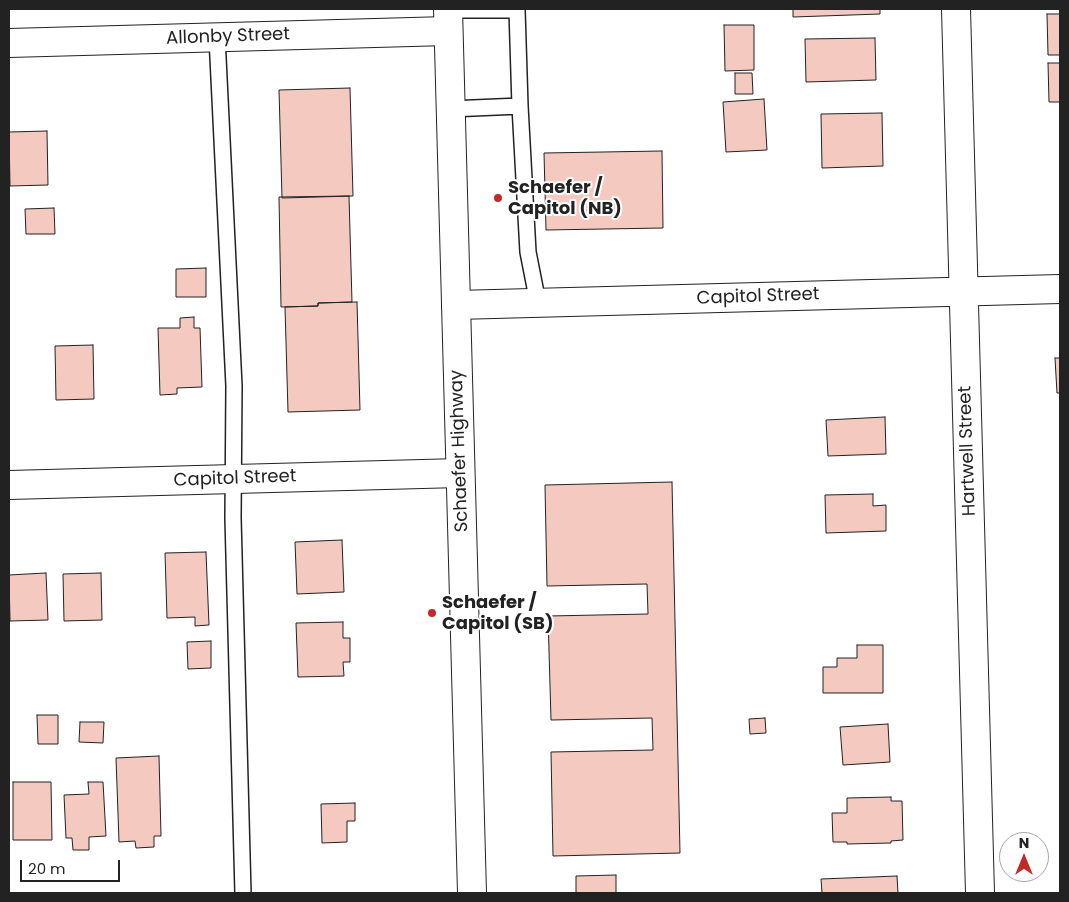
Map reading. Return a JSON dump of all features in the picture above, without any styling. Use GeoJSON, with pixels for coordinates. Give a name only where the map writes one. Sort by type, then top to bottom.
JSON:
{"type":"FeatureCollection","features":[{"type":"Feature","properties":{"kind":"street","name":"Hartwell Street"},"geometry":{"type":"LineString","coordinates":[[956,9],[980,893]]}},
{"type":"Feature","properties":{"kind":"street","name":"Allonby Street"},"geometry":{"type":"LineString","coordinates":[[9,43],[217,38],[448,17]]}},
{"type":"Feature","properties":{"kind":"street","name":"Schaefer Highway"},"geometry":{"type":"LineString","coordinates":[[448,17],[472,893]]}},
{"type":"Feature","properties":{"kind":"street","name":"Capitol Street"},"geometry":{"type":"LineString","coordinates":[[456,305],[1060,289]]}},
{"type":"Feature","properties":{"kind":"street","name":"Capitol Street"},"geometry":{"type":"LineString","coordinates":[[9,485],[460,473]]}},
{"type":"Feature","properties":{"kind":"lane"},"geometry":{"type":"LineString","coordinates":[[448,17],[518,10],[520,106],[528,252],[538,303]]}},
{"type":"Feature","properties":{"kind":"lane"},"geometry":{"type":"LineString","coordinates":[[217,38],[234,386],[234,538],[243,893]]}},
{"type":"Feature","properties":{"kind":"lane"},"geometry":{"type":"LineString","coordinates":[[450,109],[520,106]]}},
{"type":"Feature","properties":{"kind":"building"},"geometry":{"type":"Polygon","coordinates":[[[793,9],[880,9],[880,14],[793,17],[793,9]]]}},
{"type":"Feature","properties":{"kind":"building"},"geometry":{"type":"Polygon","coordinates":[[[1047,14],[1060,14],[1060,55],[1048,55],[1047,14]]]}},
{"type":"Feature","properties":{"kind":"building"},"geometry":{"type":"Polygon","coordinates":[[[724,25],[754,25],[754,70],[725,71],[724,25]]]}},
{"type":"Feature","properties":{"kind":"building"},"geometry":{"type":"Polygon","coordinates":[[[875,38],[876,80],[806,82],[805,39],[875,38]]]}},
{"type":"Feature","properties":{"kind":"building"},"geometry":{"type":"Polygon","coordinates":[[[1048,63],[1060,63],[1060,102],[1049,102],[1048,63]]]}},
{"type":"Feature","properties":{"kind":"building"},"geometry":{"type":"Polygon","coordinates":[[[735,73],[752,73],[753,94],[735,94],[735,73]]]}},
{"type":"Feature","properties":{"kind":"building"},"geometry":{"type":"Polygon","coordinates":[[[350,88],[353,196],[282,198],[279,90],[350,88]]]}},
{"type":"Feature","properties":{"kind":"building"},"geometry":{"type":"Polygon","coordinates":[[[764,99],[767,150],[726,152],[723,102],[764,99]]]}},
{"type":"Feature","properties":{"kind":"building"},"geometry":{"type":"Polygon","coordinates":[[[882,113],[883,166],[822,168],[821,114],[882,113]]]}},
{"type":"Feature","properties":{"kind":"building"},"geometry":{"type":"Polygon","coordinates":[[[47,131],[48,185],[10,186],[9,132],[47,131]]]}},
{"type":"Feature","properties":{"kind":"building"},"geometry":{"type":"Polygon","coordinates":[[[662,151],[663,228],[546,230],[544,153],[662,151]]]}},
{"type":"Feature","properties":{"kind":"building"},"geometry":{"type":"Polygon","coordinates":[[[349,196],[352,302],[318,303],[318,306],[281,307],[279,197],[349,196]]]}},
{"type":"Feature","properties":{"kind":"building"},"geometry":{"type":"Polygon","coordinates":[[[54,208],[55,234],[26,234],[25,209],[54,208]]]}},
{"type":"Feature","properties":{"kind":"building"},"geometry":{"type":"Polygon","coordinates":[[[206,268],[206,297],[176,297],[176,269],[206,268]]]}},
{"type":"Feature","properties":{"kind":"building"},"geometry":{"type":"Polygon","coordinates":[[[357,302],[360,410],[288,412],[285,307],[318,306],[318,303],[357,302]]]}},
{"type":"Feature","properties":{"kind":"building"},"geometry":{"type":"Polygon","coordinates":[[[194,317],[194,328],[200,328],[202,387],[177,388],[177,394],[160,395],[158,328],[180,328],[180,318],[194,317]]]}},
{"type":"Feature","properties":{"kind":"building"},"geometry":{"type":"Polygon","coordinates":[[[93,345],[94,399],[56,400],[55,346],[93,345]]]}},
{"type":"Feature","properties":{"kind":"building"},"geometry":{"type":"Polygon","coordinates":[[[1055,358],[1060,358],[1060,393],[1057,393],[1055,358]]]}},
{"type":"Feature","properties":{"kind":"building"},"geometry":{"type":"Polygon","coordinates":[[[885,417],[886,454],[828,456],[826,420],[885,417]]]}},
{"type":"Feature","properties":{"kind":"building"},"geometry":{"type":"Polygon","coordinates":[[[672,482],[680,853],[553,856],[551,752],[653,750],[652,718],[551,720],[548,616],[648,614],[647,584],[547,586],[545,485],[672,482]]]}},
{"type":"Feature","properties":{"kind":"building"},"geometry":{"type":"Polygon","coordinates":[[[873,494],[873,506],[886,505],[886,531],[826,533],[825,495],[873,494]]]}},
{"type":"Feature","properties":{"kind":"building"},"geometry":{"type":"Polygon","coordinates":[[[342,540],[344,592],[297,594],[295,542],[342,540]]]}},
{"type":"Feature","properties":{"kind":"building"},"geometry":{"type":"Polygon","coordinates":[[[206,552],[209,625],[195,626],[195,617],[167,618],[165,553],[206,552]]]}},
{"type":"Feature","properties":{"kind":"building"},"geometry":{"type":"Polygon","coordinates":[[[46,573],[48,620],[10,621],[9,575],[46,573]]]}},
{"type":"Feature","properties":{"kind":"building"},"geometry":{"type":"Polygon","coordinates":[[[101,573],[102,620],[64,621],[63,574],[101,573]]]}},
{"type":"Feature","properties":{"kind":"building"},"geometry":{"type":"Polygon","coordinates":[[[343,622],[343,638],[350,638],[350,662],[343,662],[344,676],[298,677],[296,623],[343,622]]]}},
{"type":"Feature","properties":{"kind":"building"},"geometry":{"type":"Polygon","coordinates":[[[211,641],[211,668],[188,669],[187,642],[211,641]]]}},
{"type":"Feature","properties":{"kind":"building"},"geometry":{"type":"Polygon","coordinates":[[[857,645],[883,645],[883,693],[823,693],[823,667],[837,667],[837,658],[857,658],[857,645]]]}},
{"type":"Feature","properties":{"kind":"building"},"geometry":{"type":"Polygon","coordinates":[[[37,715],[58,715],[58,744],[38,744],[37,715]]]}},
{"type":"Feature","properties":{"kind":"building"},"geometry":{"type":"Polygon","coordinates":[[[765,718],[766,733],[750,734],[749,719],[765,718]]]}},
{"type":"Feature","properties":{"kind":"building"},"geometry":{"type":"Polygon","coordinates":[[[80,722],[104,722],[103,743],[79,742],[80,722]]]}},
{"type":"Feature","properties":{"kind":"building"},"geometry":{"type":"Polygon","coordinates":[[[888,724],[890,762],[843,765],[840,727],[888,724]]]}},
{"type":"Feature","properties":{"kind":"building"},"geometry":{"type":"Polygon","coordinates":[[[159,756],[161,836],[154,836],[154,847],[136,848],[135,841],[119,842],[116,758],[159,756]]]}},
{"type":"Feature","properties":{"kind":"building"},"geometry":{"type":"Polygon","coordinates":[[[13,782],[51,782],[52,840],[13,840],[13,782]]]}},
{"type":"Feature","properties":{"kind":"building"},"geometry":{"type":"Polygon","coordinates":[[[88,782],[103,782],[106,836],[89,837],[89,850],[73,850],[72,838],[66,838],[64,795],[89,794],[88,782]]]}},
{"type":"Feature","properties":{"kind":"building"},"geometry":{"type":"Polygon","coordinates":[[[891,797],[891,801],[902,801],[903,840],[891,841],[891,843],[847,844],[847,842],[833,842],[832,813],[847,813],[847,798],[891,797]]]}},
{"type":"Feature","properties":{"kind":"building"},"geometry":{"type":"Polygon","coordinates":[[[355,803],[355,821],[347,821],[347,842],[322,843],[321,804],[355,803]]]}},
{"type":"Feature","properties":{"kind":"building"},"geometry":{"type":"Polygon","coordinates":[[[616,875],[616,893],[576,893],[576,876],[616,875]]]}},
{"type":"Feature","properties":{"kind":"building"},"geometry":{"type":"Polygon","coordinates":[[[897,876],[898,893],[822,893],[821,879],[897,876]]]}},
{"type":"Feature","properties":{"kind":"place","name":"Schaefer / Capitol (NB)"},"geometry":{"type":"Point","coordinates":[498,198]}},
{"type":"Feature","properties":{"kind":"place","name":"Schaefer / Capitol (SB)"},"geometry":{"type":"Point","coordinates":[432,613]}}]}
